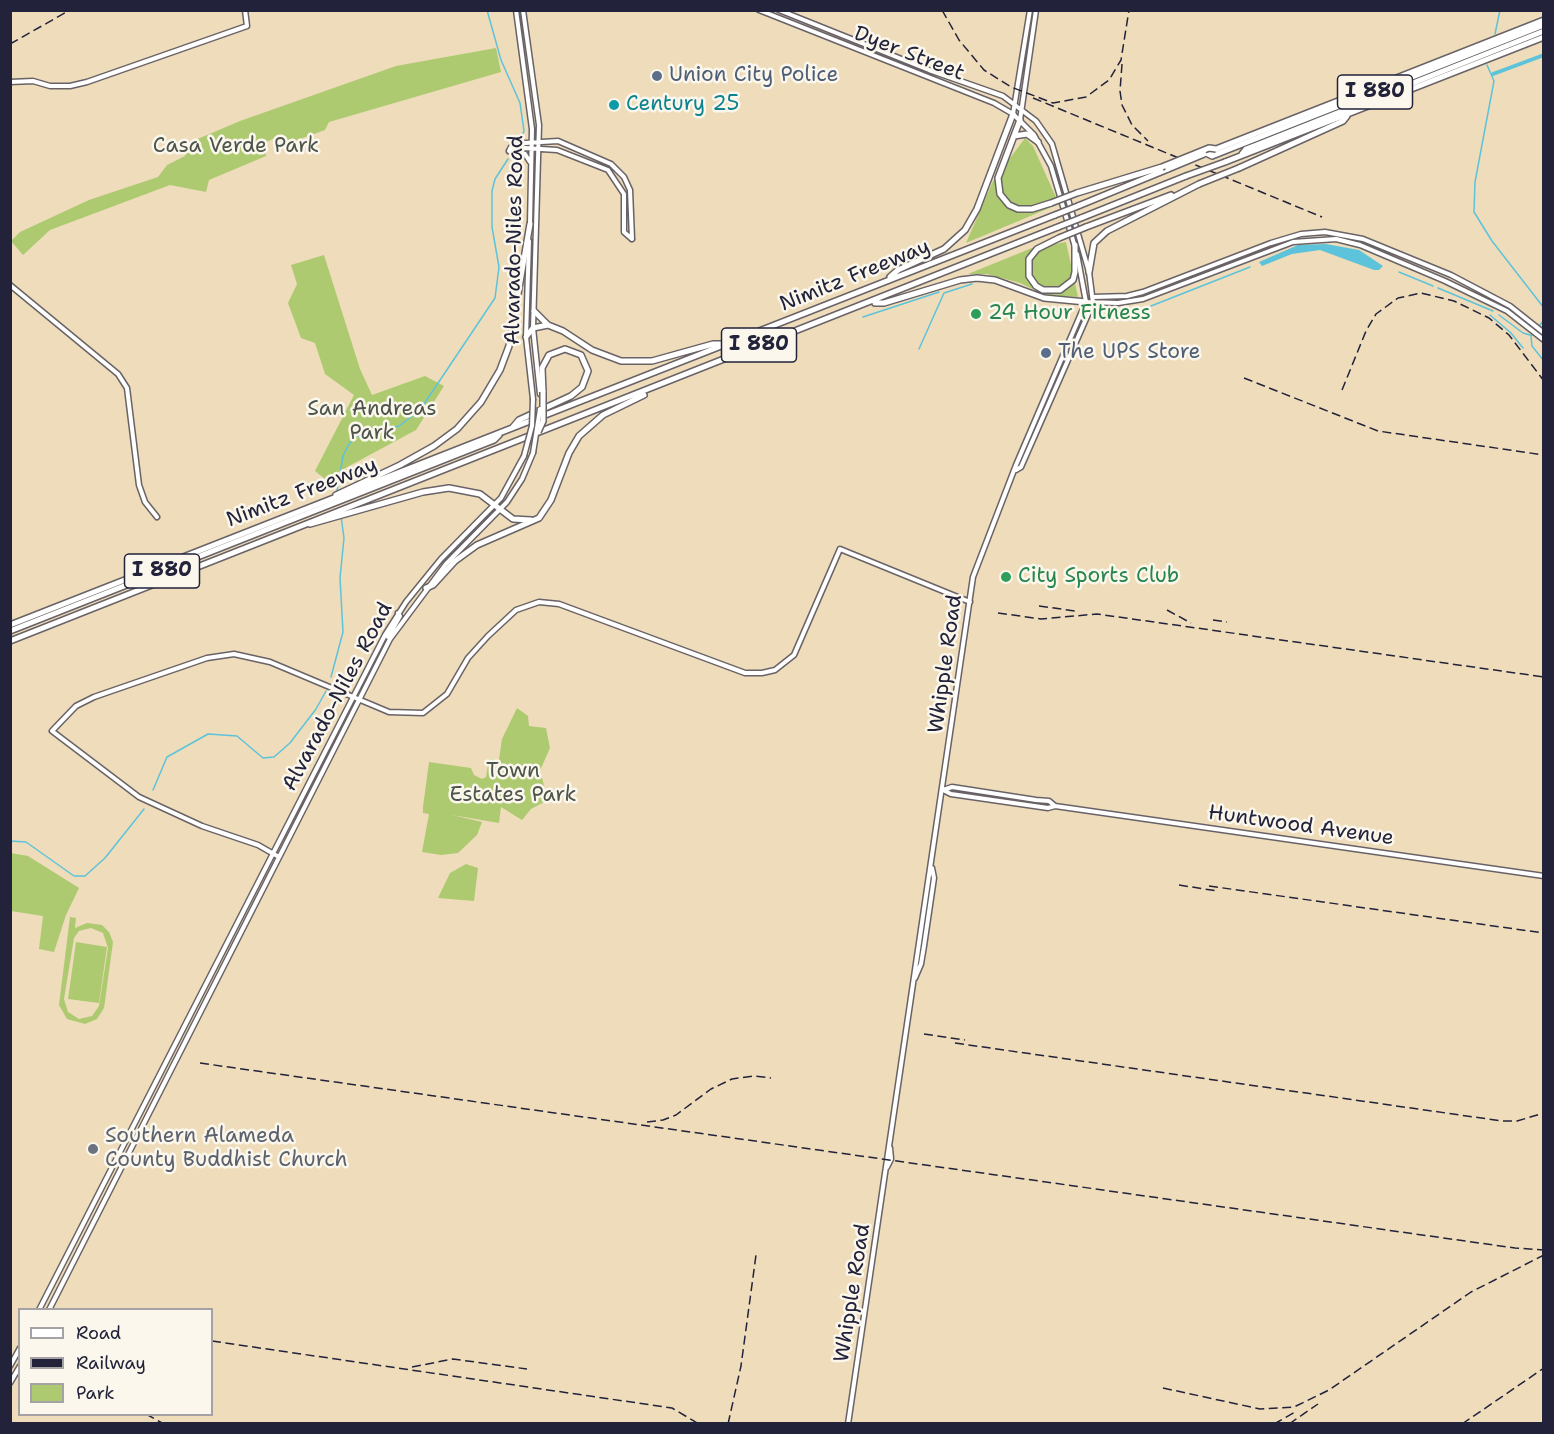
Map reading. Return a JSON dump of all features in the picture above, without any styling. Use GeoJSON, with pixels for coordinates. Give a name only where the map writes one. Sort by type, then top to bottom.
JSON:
{"type":"FeatureCollection","features":[{"type":"Feature","properties":{"kind":"highway","name":"Nimitz Freeway"},"geometry":{"type":"LineString","coordinates":[[10,625],[314,509],[348,493],[1544,20]]}},
{"type":"Feature","properties":{"kind":"highway","name":"I 880"},"geometry":{"type":"LineString","coordinates":[[1206,153],[1212,156],[1544,25]]}},
{"type":"Feature","properties":{"kind":"highway","name":"I 880"},"geometry":{"type":"LineString","coordinates":[[1242,156],[1246,149],[1544,31]]}},
{"type":"Feature","properties":{"kind":"highway","name":"Nimitz Freeway"},"geometry":{"type":"LineString","coordinates":[[10,641],[317,522],[351,506],[650,390],[1186,176],[1544,37]]}},
{"type":"Feature","properties":{"kind":"highway"},"geometry":{"type":"LineString","coordinates":[[1075,245],[1076,272],[1073,280],[1060,290],[1043,290],[1036,286],[1029,276],[1029,259],[1037,249],[1059,238],[1239,168],[1343,121],[1349,113]]}},
{"type":"Feature","properties":{"kind":"highway"},"geometry":{"type":"LineString","coordinates":[[884,282],[898,270],[944,249],[965,230],[977,209],[1013,114]]}},
{"type":"Feature","properties":{"kind":"highway"},"geometry":{"type":"LineString","coordinates":[[1020,120],[998,177],[1002,198],[1009,205],[1023,210],[1162,167],[1209,148],[1216,149]]}},
{"type":"Feature","properties":{"kind":"highway"},"geometry":{"type":"LineString","coordinates":[[1014,136],[1027,134],[1038,142]]}},
{"type":"Feature","properties":{"kind":"highway"},"geometry":{"type":"LineString","coordinates":[[1089,272],[1094,243],[1107,231],[1198,184]]}},
{"type":"Feature","properties":{"kind":"highway"},"geometry":{"type":"LineString","coordinates":[[348,493],[434,446],[463,423],[482,402],[500,370],[508,346],[530,224]]}},
{"type":"Feature","properties":{"kind":"highway"},"geometry":{"type":"LineString","coordinates":[[870,303],[884,303],[960,280],[977,278],[995,280],[1044,297],[1090,302]]}},
{"type":"Feature","properties":{"kind":"highway"},"geometry":{"type":"LineString","coordinates":[[534,311],[548,325],[563,331],[599,354],[627,362],[652,361],[713,344],[728,344]]}},
{"type":"Feature","properties":{"kind":"highway"},"geometry":{"type":"LineString","coordinates":[[526,337],[533,328],[548,325]]}},
{"type":"Feature","properties":{"kind":"highway"},"geometry":{"type":"LineString","coordinates":[[512,429],[519,420],[571,396],[582,387],[588,371],[581,355],[565,349],[549,355],[542,368],[542,393],[543,421],[538,432]]}},
{"type":"Feature","properties":{"kind":"highway"},"geometry":{"type":"LineString","coordinates":[[426,588],[433,585],[470,550],[539,518],[552,500],[569,453],[579,436],[603,416],[650,390]]}},
{"type":"Feature","properties":{"kind":"highway"},"geometry":{"type":"LineString","coordinates":[[317,522],[423,492],[449,488],[476,492],[517,520],[539,518]]}},
{"type":"Feature","properties":{"kind":"highway","name":"I 880"},"geometry":{"type":"LineString","coordinates":[[10,631],[314,509]]}},
{"type":"Feature","properties":{"kind":"main road"},"geometry":{"type":"LineString","coordinates":[[10,82],[33,81],[50,86],[70,86],[87,82],[247,26],[245,10]]}},
{"type":"Feature","properties":{"kind":"main road","name":"Alvarado-Niles Road"},"geometry":{"type":"LineString","coordinates":[[40,1308],[272,853],[398,613],[450,549],[495,505],[512,482],[524,456],[532,426],[533,396],[526,337],[532,142],[530,110],[516,10]]}},
{"type":"Feature","properties":{"kind":"main road","name":"Alvarado-Niles Road"},"geometry":{"type":"LineString","coordinates":[[523,10],[540,142],[533,328],[542,393]]}},
{"type":"Feature","properties":{"kind":"main road","name":"Dyer Street"},"geometry":{"type":"LineString","coordinates":[[759,10],[994,103],[1013,114]]}},
{"type":"Feature","properties":{"kind":"main road","name":"Dyer Street"},"geometry":{"type":"LineString","coordinates":[[779,10],[967,84],[988,89],[1023,110]]}},
{"type":"Feature","properties":{"kind":"main road"},"geometry":{"type":"LineString","coordinates":[[1030,10],[1013,114],[1038,142],[1058,185],[1090,302]]}},
{"type":"Feature","properties":{"kind":"main road"},"geometry":{"type":"LineString","coordinates":[[1020,120],[1036,10]]}},
{"type":"Feature","properties":{"kind":"main road"},"geometry":{"type":"LineString","coordinates":[[1023,110],[1036,121],[1052,144],[1089,272],[1093,297],[1090,302]]}},
{"type":"Feature","properties":{"kind":"main road"},"geometry":{"type":"LineString","coordinates":[[558,141],[604,159],[618,170],[627,183],[631,196],[632,239],[624,232],[624,194],[612,174],[594,162],[557,150],[532,148],[509,151],[511,147],[540,142],[558,141]]}},
{"type":"Feature","properties":{"kind":"main road"},"geometry":{"type":"LineString","coordinates":[[515,151],[524,153],[531,164]]}},
{"type":"Feature","properties":{"kind":"main road"},"geometry":{"type":"LineString","coordinates":[[1093,297],[1116,297],[1143,292],[1301,234],[1330,232],[1363,239],[1451,275],[1544,333]]}},
{"type":"Feature","properties":{"kind":"main road"},"geometry":{"type":"LineString","coordinates":[[1090,302],[1118,303],[1143,299],[1304,239],[1336,239],[1360,245],[1445,280],[1523,319],[1544,340]]}},
{"type":"Feature","properties":{"kind":"main road"},"geometry":{"type":"LineString","coordinates":[[1253,250],[1253,257]]}},
{"type":"Feature","properties":{"kind":"main road"},"geometry":{"type":"LineString","coordinates":[[1445,280],[1451,275]]}},
{"type":"Feature","properties":{"kind":"main road"},"geometry":{"type":"LineString","coordinates":[[10,285],[118,374],[127,388],[139,485],[145,502],[157,517]]}},
{"type":"Feature","properties":{"kind":"main road","name":"Whipple Road"},"geometry":{"type":"LineString","coordinates":[[848,1424],[887,1167],[885,1164],[890,1148],[915,979],[921,964],[934,878],[932,868],[976,565],[1090,302]]}},
{"type":"Feature","properties":{"kind":"main road","name":"Alvarado-Niles Road"},"geometry":{"type":"LineString","coordinates":[[50,1308],[385,649],[426,588],[455,554],[500,510],[522,479],[533,453],[538,432]]}},
{"type":"Feature","properties":{"kind":"main road"},"geometry":{"type":"LineString","coordinates":[[279,857],[245,839],[202,826],[139,797],[52,731],[69,713],[86,700],[219,655],[256,657],[354,695],[389,712],[423,713],[447,694],[468,658],[488,636],[516,610],[539,602],[559,604],[745,673],[768,672],[794,655],[840,549],[970,602]]}},
{"type":"Feature","properties":{"kind":"main road"},"geometry":{"type":"LineString","coordinates":[[385,649],[400,616],[398,613]]}},
{"type":"Feature","properties":{"kind":"main road","name":"Huntwood Avenue"},"geometry":{"type":"LineString","coordinates":[[943,790],[951,794],[1048,808],[1055,806],[1544,876]]}},
{"type":"Feature","properties":{"kind":"main road"},"geometry":{"type":"LineString","coordinates":[[10,1366],[18,1352]]}},
{"type":"Feature","properties":{"kind":"main road"},"geometry":{"type":"LineString","coordinates":[[10,1383],[18,1369]]}},
{"type":"Feature","properties":{"kind":"green space","name":"Casa Verde Park"},"geometry":{"type":"Polygon","coordinates":[[[496,48],[501,72],[329,122],[325,130],[289,143],[275,138],[264,143],[266,156],[209,180],[206,192],[170,185],[50,230],[23,255],[11,241],[20,232],[89,200],[158,177],[167,165],[185,156],[193,141],[240,121],[396,66],[496,48]]]}},
{"type":"Feature","properties":{"kind":"green space"},"geometry":{"type":"Polygon","coordinates":[[[1025,138],[1033,146],[1059,204],[966,243],[993,181],[1025,138]]]}},
{"type":"Feature","properties":{"kind":"green space"},"geometry":{"type":"Polygon","coordinates":[[[1066,242],[1078,297],[1045,295],[1020,283],[987,274],[968,274],[1032,248],[1066,242]]]}},
{"type":"Feature","properties":{"kind":"green space","name":"San Andreas Park"},"geometry":{"type":"Polygon","coordinates":[[[324,255],[360,369],[372,395],[425,376],[444,386],[416,430],[325,479],[315,471],[354,395],[325,374],[315,343],[301,338],[288,303],[297,284],[291,265],[324,255]]]}},
{"type":"Feature","properties":{"kind":"green space","name":"Town Estates Park"},"geometry":{"type":"Polygon","coordinates":[[[517,708],[528,716],[529,726],[546,728],[550,748],[538,775],[542,778],[548,800],[531,809],[522,820],[501,807],[499,823],[452,815],[482,822],[477,835],[458,853],[441,855],[422,852],[429,814],[423,813],[423,807],[429,762],[471,768],[474,775],[482,779],[486,777],[489,759],[499,760],[502,739],[517,708]]]}},
{"type":"Feature","properties":{"kind":"green space"},"geometry":{"type":"Polygon","coordinates":[[[11,853],[28,856],[79,888],[66,915],[54,952],[39,949],[43,916],[11,911],[11,853]]]}},
{"type":"Feature","properties":{"kind":"green space"},"geometry":{"type":"Polygon","coordinates":[[[466,864],[478,868],[474,901],[438,898],[450,873],[466,864]]]}},
{"type":"Feature","properties":{"kind":"green space"},"geometry":{"type":"Polygon","coordinates":[[[70,917],[76,918],[75,928],[87,923],[102,925],[109,932],[113,942],[104,1008],[97,1019],[85,1024],[67,1019],[59,1005],[70,917]],[[91,928],[79,931],[74,938],[64,999],[68,1012],[79,1019],[92,1016],[99,1006],[108,948],[103,933],[91,928]]]}},
{"type":"Feature","properties":{"kind":"green space"},"geometry":{"type":"Polygon","coordinates":[[[76,942],[107,947],[99,1003],[68,999],[76,942]]]}},
{"type":"Feature","properties":{"kind":"water"},"geometry":{"type":"Polygon","coordinates":[[[1326,244],[1359,250],[1383,266],[1379,270],[1374,270],[1320,250],[1292,254],[1262,266],[1259,262],[1298,245],[1326,244]]]}},
{"type":"Feature","properties":{"kind":"waterway"},"geometry":{"type":"LineString","coordinates":[[487,10],[501,60],[520,103],[524,131],[521,138]]}},
{"type":"Feature","properties":{"kind":"waterway"},"geometry":{"type":"LineString","coordinates":[[1495,34],[1500,10]]}},
{"type":"Feature","properties":{"kind":"waterway"},"geometry":{"type":"LineString","coordinates":[[1493,74],[1544,55]]}},
{"type":"Feature","properties":{"kind":"waterway"},"geometry":{"type":"LineString","coordinates":[[1487,65],[1494,81],[1475,182],[1474,212],[1492,241],[1544,308]]}},
{"type":"Feature","properties":{"kind":"waterway"},"geometry":{"type":"LineString","coordinates":[[337,491],[343,456],[349,444],[357,436],[399,426],[420,410],[495,298],[499,267],[492,227],[492,191],[495,179],[508,159]]}},
{"type":"Feature","properties":{"kind":"waterway"},"geometry":{"type":"LineString","coordinates":[[1151,306],[1250,267]]}},
{"type":"Feature","properties":{"kind":"waterway"},"geometry":{"type":"LineString","coordinates":[[1399,272],[1433,286]]}},
{"type":"Feature","properties":{"kind":"waterway"},"geometry":{"type":"LineString","coordinates":[[919,349],[944,293],[972,284]]}},
{"type":"Feature","properties":{"kind":"waterway"},"geometry":{"type":"LineString","coordinates":[[1438,288],[1493,311]]}},
{"type":"Feature","properties":{"kind":"waterway"},"geometry":{"type":"LineString","coordinates":[[863,317],[939,292]]}},
{"type":"Feature","properties":{"kind":"waterway"},"geometry":{"type":"LineString","coordinates":[[1127,309],[1141,309]]}},
{"type":"Feature","properties":{"kind":"waterway"},"geometry":{"type":"LineString","coordinates":[[1490,315],[1511,333],[1523,348]]}},
{"type":"Feature","properties":{"kind":"waterway"},"geometry":{"type":"LineString","coordinates":[[1499,315],[1523,333],[1530,335]]}},
{"type":"Feature","properties":{"kind":"waterway"},"geometry":{"type":"LineString","coordinates":[[1544,320],[1531,336],[1532,346],[1544,361]]}},
{"type":"Feature","properties":{"kind":"waterway"},"geometry":{"type":"LineString","coordinates":[[331,677],[343,632],[340,578],[344,538],[341,516]]}},
{"type":"Feature","properties":{"kind":"waterway"},"geometry":{"type":"LineString","coordinates":[[153,790],[167,757],[208,734],[237,736],[263,758],[274,757],[290,743],[316,709],[326,691]]}},
{"type":"Feature","properties":{"kind":"waterway"},"geometry":{"type":"LineString","coordinates":[[10,841],[26,842],[74,876],[85,876],[105,858],[144,809]]}},
{"type":"Feature","properties":{"kind":"railway"},"geometry":{"type":"LineString","coordinates":[[10,44],[70,10]]}},
{"type":"Feature","properties":{"kind":"railway"},"geometry":{"type":"LineString","coordinates":[[942,10],[959,40],[984,70],[1011,87],[1053,103],[1086,97],[1109,80],[1121,60],[1129,10]]}},
{"type":"Feature","properties":{"kind":"railway"},"geometry":{"type":"LineString","coordinates":[[1122,64],[1120,91],[1122,105],[1132,125],[1148,141]]}},
{"type":"Feature","properties":{"kind":"railway"},"geometry":{"type":"LineString","coordinates":[[1033,98],[1322,217]]}},
{"type":"Feature","properties":{"kind":"railway"},"geometry":{"type":"LineString","coordinates":[[1342,390],[1366,331],[1376,314],[1398,298],[1421,293],[1454,301],[1489,318],[1509,335],[1544,381]]}},
{"type":"Feature","properties":{"kind":"railway"},"geometry":{"type":"LineString","coordinates":[[1244,378],[1378,431],[1544,455]]}},
{"type":"Feature","properties":{"kind":"railway"},"geometry":{"type":"LineString","coordinates":[[1039,606],[1075,611]]}},
{"type":"Feature","properties":{"kind":"railway"},"geometry":{"type":"LineString","coordinates":[[1167,610],[1191,623]]}},
{"type":"Feature","properties":{"kind":"railway"},"geometry":{"type":"LineString","coordinates":[[998,613],[1041,619],[1097,614],[1544,677]]}},
{"type":"Feature","properties":{"kind":"railway"},"geometry":{"type":"LineString","coordinates":[[1213,620],[1227,622]]}},
{"type":"Feature","properties":{"kind":"railway"},"geometry":{"type":"LineString","coordinates":[[1179,885],[1217,891]]}},
{"type":"Feature","properties":{"kind":"railway"},"geometry":{"type":"LineString","coordinates":[[1209,886],[1544,933]]}},
{"type":"Feature","properties":{"kind":"railway"},"geometry":{"type":"LineString","coordinates":[[924,1034],[965,1040]]}},
{"type":"Feature","properties":{"kind":"railway"},"geometry":{"type":"LineString","coordinates":[[955,1043],[1502,1121],[1517,1121],[1544,1113]]}},
{"type":"Feature","properties":{"kind":"railway"},"geometry":{"type":"LineString","coordinates":[[200,1063],[1515,1248],[1544,1250]]}},
{"type":"Feature","properties":{"kind":"railway"},"geometry":{"type":"LineString","coordinates":[[647,1122],[663,1120],[676,1115],[711,1089],[732,1079],[754,1076],[771,1078]]}},
{"type":"Feature","properties":{"kind":"railway"},"geometry":{"type":"LineString","coordinates":[[728,1424],[741,1366],[756,1255]]}},
{"type":"Feature","properties":{"kind":"railway"},"geometry":{"type":"LineString","coordinates":[[1163,1388],[1260,1409],[1294,1407],[1329,1390],[1471,1292],[1544,1255]]}},
{"type":"Feature","properties":{"kind":"railway"},"geometry":{"type":"LineString","coordinates":[[213,1341],[672,1408],[699,1424]]}},
{"type":"Feature","properties":{"kind":"railway"},"geometry":{"type":"LineString","coordinates":[[412,1367],[453,1359],[527,1369]]}},
{"type":"Feature","properties":{"kind":"railway"},"geometry":{"type":"LineString","coordinates":[[1462,1424],[1544,1368]]}},
{"type":"Feature","properties":{"kind":"railway"},"geometry":{"type":"LineString","coordinates":[[1289,1424],[1318,1404]]}},
{"type":"Feature","properties":{"kind":"railway"},"geometry":{"type":"LineString","coordinates":[[1274,1424],[1295,1412]]}},
{"type":"Feature","properties":{"kind":"railway"},"geometry":{"type":"LineString","coordinates":[[150,1416],[164,1424]]}},
{"type":"Feature","properties":{"kind":"place","name":"Union City Police"},"geometry":{"type":"Point","coordinates":[657,76]}},
{"type":"Feature","properties":{"kind":"place","name":"Century 25"},"geometry":{"type":"Point","coordinates":[614,105]}},
{"type":"Feature","properties":{"kind":"place","name":"24 Hour Fitness"},"geometry":{"type":"Point","coordinates":[976,314]}},
{"type":"Feature","properties":{"kind":"place","name":"The UPS Store"},"geometry":{"type":"Point","coordinates":[1046,353]}},
{"type":"Feature","properties":{"kind":"place","name":"City Sports Club"},"geometry":{"type":"Point","coordinates":[1006,577]}},
{"type":"Feature","properties":{"kind":"place","name":"Southern Alameda County Buddhist Church"},"geometry":{"type":"Point","coordinates":[93,1149]}}]}
